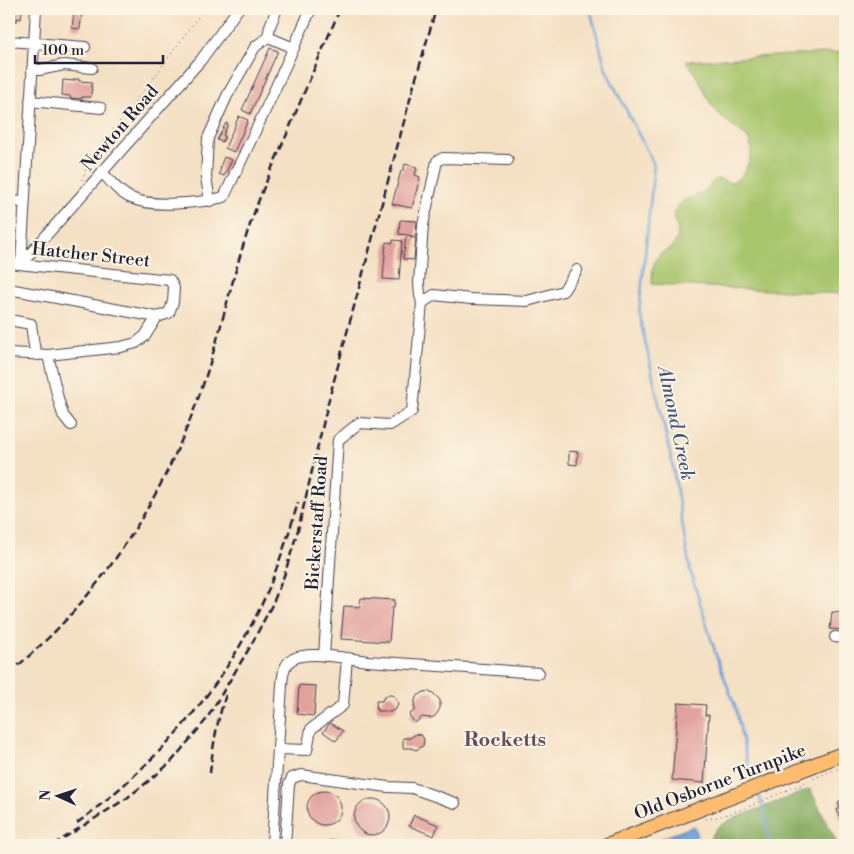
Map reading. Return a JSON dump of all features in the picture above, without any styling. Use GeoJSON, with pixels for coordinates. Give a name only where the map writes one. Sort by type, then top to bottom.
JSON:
{"type":"FeatureCollection","features":[{"type":"Feature","properties":{"kind":"main road","name":"Old Osborne Turnpike"},"geometry":{"type":"LineString","coordinates":[[607,845],[845,753]]}},
{"type":"Feature","properties":{"kind":"street"},"geometry":{"type":"LineString","coordinates":[[20,264],[36,9]]}},
{"type":"Feature","properties":{"kind":"street","name":"Newton Road"},"geometry":{"type":"LineString","coordinates":[[20,264],[201,60],[238,9]]}},
{"type":"Feature","properties":{"kind":"street"},"geometry":{"type":"LineString","coordinates":[[210,201],[206,177],[208,138],[227,96],[255,47],[268,37],[270,26],[278,9]]}},
{"type":"Feature","properties":{"kind":"street"},"geometry":{"type":"LineString","coordinates":[[102,172],[124,194],[131,199],[144,202],[178,204],[210,201],[224,197],[311,9]]}},
{"type":"Feature","properties":{"kind":"street"},"geometry":{"type":"LineString","coordinates":[[268,37],[294,48]]}},
{"type":"Feature","properties":{"kind":"street"},"geometry":{"type":"LineString","coordinates":[[9,41],[85,47]]}},
{"type":"Feature","properties":{"kind":"street"},"geometry":{"type":"LineString","coordinates":[[32,69],[40,70],[64,65],[92,68]]}},
{"type":"Feature","properties":{"kind":"street"},"geometry":{"type":"LineString","coordinates":[[30,101],[101,108]]}},
{"type":"Feature","properties":{"kind":"street"},"geometry":{"type":"LineString","coordinates":[[508,160],[443,158],[437,161],[423,226],[420,283],[422,303],[434,295],[471,299],[527,301],[563,292],[577,270]]}},
{"type":"Feature","properties":{"kind":"street"},"geometry":{"type":"LineString","coordinates":[[9,201],[24,202]]}},
{"type":"Feature","properties":{"kind":"street","name":"Hatcher Street"},"geometry":{"type":"LineString","coordinates":[[9,263],[170,280],[174,288],[172,302],[168,313],[157,317]]}},
{"type":"Feature","properties":{"kind":"street"},"geometry":{"type":"LineString","coordinates":[[9,289],[157,317],[145,336],[136,343],[121,347],[43,355],[9,353]]}},
{"type":"Feature","properties":{"kind":"street","name":"Bickerstaff Road"},"geometry":{"type":"LineString","coordinates":[[324,656],[338,440],[359,423],[390,425],[412,411],[422,303]]}},
{"type":"Feature","properties":{"kind":"street"},"geometry":{"type":"LineString","coordinates":[[9,320],[30,324],[34,346],[43,355],[63,415],[71,425]]}},
{"type":"Feature","properties":{"kind":"street"},"geometry":{"type":"LineString","coordinates":[[272,845],[282,685],[286,664],[291,659],[305,655],[324,656],[538,673]]}},
{"type":"Feature","properties":{"kind":"street"},"geometry":{"type":"LineString","coordinates":[[278,749],[307,750],[311,729],[343,706],[347,658]]}},
{"type":"Feature","properties":{"kind":"street"},"geometry":{"type":"LineString","coordinates":[[285,845],[289,784],[292,778],[301,775],[388,787],[412,788],[455,803]]}},
{"type":"Feature","properties":{"kind":"path"},"geometry":{"type":"LineString","coordinates":[[81,182],[90,159],[147,87],[204,9]]}},
{"type":"Feature","properties":{"kind":"path"},"geometry":{"type":"LineString","coordinates":[[747,807],[845,766]]}},
{"type":"Feature","properties":{"kind":"green space"},"geometry":{"type":"Polygon","coordinates":[[[845,52],[845,294],[652,284],[655,261],[660,254],[671,249],[678,237],[674,214],[678,206],[707,189],[717,179],[733,182],[738,179],[746,168],[751,154],[749,141],[716,111],[686,61],[845,52]]]}},
{"type":"Feature","properties":{"kind":"green space"},"geometry":{"type":"Polygon","coordinates":[[[810,789],[838,845],[705,845],[718,827],[730,820],[810,789]]]}},
{"type":"Feature","properties":{"kind":"water"},"geometry":{"type":"Polygon","coordinates":[[[694,826],[698,835],[690,845],[650,845],[651,842],[694,826]]]}},
{"type":"Feature","properties":{"kind":"building"},"geometry":{"type":"Polygon","coordinates":[[[9,9],[22,9],[21,19],[17,18],[17,21],[12,21],[12,18],[9,18],[9,9]]]}},
{"type":"Feature","properties":{"kind":"building"},"geometry":{"type":"Polygon","coordinates":[[[74,11],[82,12],[80,29],[72,28],[74,11]]]}},
{"type":"Feature","properties":{"kind":"building"},"geometry":{"type":"Polygon","coordinates":[[[270,48],[278,51],[250,114],[242,110],[270,48]]]}},
{"type":"Feature","properties":{"kind":"building"},"geometry":{"type":"Polygon","coordinates":[[[74,79],[92,82],[91,97],[82,97],[82,99],[62,95],[63,80],[74,81],[74,79]]]}},
{"type":"Feature","properties":{"kind":"building"},"geometry":{"type":"Polygon","coordinates":[[[239,116],[248,120],[234,152],[225,148],[239,116]]]}},
{"type":"Feature","properties":{"kind":"building"},"geometry":{"type":"Polygon","coordinates":[[[226,123],[228,124],[222,142],[217,140],[226,123]]]}},
{"type":"Feature","properties":{"kind":"building"},"geometry":{"type":"Polygon","coordinates":[[[224,157],[232,160],[224,176],[219,174],[224,157]]]}},
{"type":"Feature","properties":{"kind":"building"},"geometry":{"type":"Polygon","coordinates":[[[405,164],[417,167],[415,175],[420,177],[412,208],[392,204],[401,171],[403,171],[405,164]]]}},
{"type":"Feature","properties":{"kind":"building"},"geometry":{"type":"Polygon","coordinates":[[[400,220],[417,221],[416,236],[399,234],[400,220]]]}},
{"type":"Feature","properties":{"kind":"building"},"geometry":{"type":"Polygon","coordinates":[[[406,237],[416,238],[414,260],[403,259],[406,237]]]}},
{"type":"Feature","properties":{"kind":"building"},"geometry":{"type":"Polygon","coordinates":[[[393,240],[402,241],[399,280],[383,279],[386,242],[393,243],[393,240]]]}},
{"type":"Feature","properties":{"kind":"building"},"geometry":{"type":"Polygon","coordinates":[[[569,451],[578,452],[577,465],[569,464],[569,451]]]}},
{"type":"Feature","properties":{"kind":"building"},"geometry":{"type":"Polygon","coordinates":[[[844,585],[845,630],[830,629],[832,612],[842,613],[844,585]]]}},
{"type":"Feature","properties":{"kind":"building"},"geometry":{"type":"Polygon","coordinates":[[[361,598],[395,600],[394,608],[392,608],[389,642],[341,639],[344,606],[360,607],[361,598]]]}},
{"type":"Feature","properties":{"kind":"building"},"geometry":{"type":"Polygon","coordinates":[[[299,685],[316,686],[314,716],[297,714],[299,685]]]}},
{"type":"Feature","properties":{"kind":"building"},"geometry":{"type":"Polygon","coordinates":[[[429,691],[440,700],[440,708],[435,716],[431,718],[422,717],[415,723],[409,715],[415,710],[416,697],[429,691]]]}},
{"type":"Feature","properties":{"kind":"building"},"geometry":{"type":"Polygon","coordinates":[[[388,695],[396,698],[398,704],[396,709],[390,712],[377,711],[376,701],[382,701],[388,695]]]}},
{"type":"Feature","properties":{"kind":"building"},"geometry":{"type":"Polygon","coordinates":[[[678,703],[706,705],[705,715],[709,715],[704,783],[672,780],[678,703]]]}},
{"type":"Feature","properties":{"kind":"building"},"geometry":{"type":"Polygon","coordinates":[[[330,723],[343,731],[336,741],[323,732],[330,723]]]}},
{"type":"Feature","properties":{"kind":"building"},"geometry":{"type":"Polygon","coordinates":[[[416,734],[421,735],[424,739],[423,746],[416,750],[403,748],[403,738],[410,738],[416,734]]]}},
{"type":"Feature","properties":{"kind":"building"},"geometry":{"type":"Polygon","coordinates":[[[324,791],[331,792],[336,796],[340,801],[340,815],[336,820],[331,824],[324,825],[317,824],[312,820],[308,815],[307,808],[308,801],[312,796],[317,792],[324,791]]]}},
{"type":"Feature","properties":{"kind":"building"},"geometry":{"type":"Polygon","coordinates":[[[372,799],[379,800],[385,804],[389,810],[389,824],[385,830],[379,834],[372,835],[365,834],[359,830],[355,824],[354,817],[355,810],[359,804],[365,800],[372,799]]]}},
{"type":"Feature","properties":{"kind":"building"},"geometry":{"type":"Polygon","coordinates":[[[845,799],[845,822],[842,823],[837,810],[840,808],[838,802],[845,799]]]}},
{"type":"Feature","properties":{"kind":"building"},"geometry":{"type":"Polygon","coordinates":[[[414,815],[438,825],[434,836],[409,826],[414,815]]]}},
{"type":"Feature","properties":{"kind":"building"},"geometry":{"type":"Polygon","coordinates":[[[334,840],[344,841],[350,845],[320,845],[334,840]]]}},
{"type":"Feature","properties":{"kind":"waterway","name":"Almond Creek"},"geometry":{"type":"LineString","coordinates":[[590,9],[606,70],[654,165],[639,314],[672,462],[690,570],[716,655],[736,709],[748,767],[754,783]]}},
{"type":"Feature","properties":{"kind":"waterway","name":"Almond Creek"},"geometry":{"type":"LineString","coordinates":[[757,791],[763,806],[770,845]]}},
{"type":"Feature","properties":{"kind":"railway"},"geometry":{"type":"LineString","coordinates":[[9,673],[45,642],[107,571],[157,491],[178,449],[196,405],[211,360],[245,239],[259,200],[340,9]]}},
{"type":"Feature","properties":{"kind":"railway"},"geometry":{"type":"LineString","coordinates":[[53,845],[127,798],[172,761],[206,720],[250,647],[273,603],[285,573],[298,530],[329,399],[436,9]]}},
{"type":"Feature","properties":{"kind":"railway"},"geometry":{"type":"LineString","coordinates":[[77,823],[137,773],[189,718],[212,688],[234,656],[269,588],[298,502]]}},
{"type":"Feature","properties":{"kind":"railway"},"geometry":{"type":"LineString","coordinates":[[210,773],[216,733],[226,695]]}},
{"type":"Feature","properties":{"kind":"district","name":"Rocketts"},"geometry":{"type":"Point","coordinates":[505,740]}}]}
